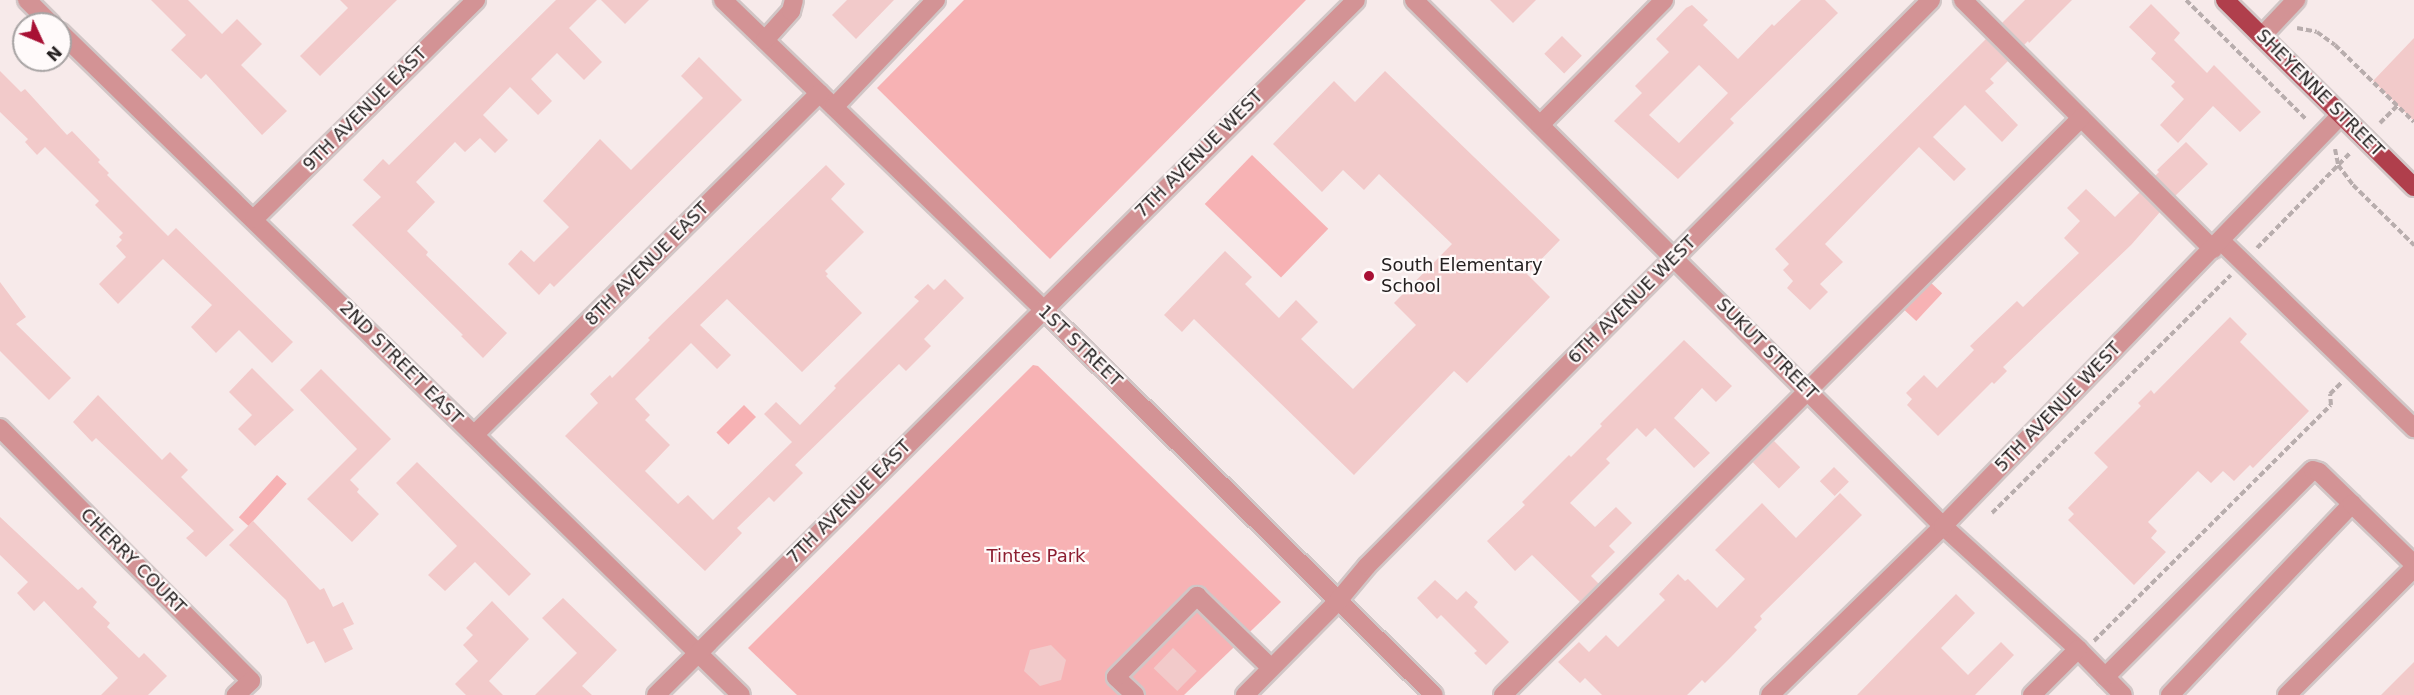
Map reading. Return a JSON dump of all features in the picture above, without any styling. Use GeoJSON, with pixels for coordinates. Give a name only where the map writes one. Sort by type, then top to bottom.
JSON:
{"type":"FeatureCollection","features":[{"type":"Feature","properties":{"kind":"main road","name":"SHEYENNE STREET"},"geometry":{"type":"LineString","coordinates":[[2225,0],[2414,187]]}},
{"type":"Feature","properties":{"kind":"street","name":"9TH AVENUE EAST"},"geometry":{"type":"LineString","coordinates":[[254,219],[476,0]]}},
{"type":"Feature","properties":{"kind":"street","name":"1ST STREET"},"geometry":{"type":"LineString","coordinates":[[723,0],[1042,309],[1434,695]]}},
{"type":"Feature","properties":{"kind":"street"},"geometry":{"type":"LineString","coordinates":[[765,40],[791,11],[794,0]]}},
{"type":"Feature","properties":{"kind":"street"},"geometry":{"type":"LineString","coordinates":[[834,107],[936,0]]}},
{"type":"Feature","properties":{"kind":"street","name":"7TH AVENUE WEST"},"geometry":{"type":"LineString","coordinates":[[1042,309],[1356,0]]}},
{"type":"Feature","properties":{"kind":"street","name":"SUKUT STREET"},"geometry":{"type":"LineString","coordinates":[[1414,0],[1942,525],[2078,649],[2122,695]]}},
{"type":"Feature","properties":{"kind":"street"},"geometry":{"type":"LineString","coordinates":[[1540,125],[1664,0]]}},
{"type":"Feature","properties":{"kind":"street","name":"6TH AVENUE WEST"},"geometry":{"type":"LineString","coordinates":[[1245,695],[1337,602],[1367,566],[1931,0]]}},
{"type":"Feature","properties":{"kind":"street"},"geometry":{"type":"LineString","coordinates":[[1963,0],[2081,118],[2217,245],[2243,262],[2414,428]]}},
{"type":"Feature","properties":{"kind":"street"},"geometry":{"type":"LineString","coordinates":[[2262,36],[2296,0]]}},
{"type":"Feature","properties":{"kind":"street","name":"2ND STREET EAST"},"geometry":{"type":"LineString","coordinates":[[72,44],[741,695]]}},
{"type":"Feature","properties":{"kind":"street","name":"8TH AVENUE EAST"},"geometry":{"type":"LineString","coordinates":[[474,435],[820,93]]}},
{"type":"Feature","properties":{"kind":"street","name":"5TH AVENUE WEST"},"geometry":{"type":"LineString","coordinates":[[1770,695],[1942,525],[2217,245],[2341,115]]}},
{"type":"Feature","properties":{"kind":"street"},"geometry":{"type":"LineString","coordinates":[[1503,695],[2081,118]]}},
{"type":"Feature","properties":{"kind":"street","name":"7TH AVENUE EAST"},"geometry":{"type":"LineString","coordinates":[[656,695],[1042,309]]}},
{"type":"Feature","properties":{"kind":"street","name":"CHERRY COURT"},"geometry":{"type":"LineString","coordinates":[[0,428],[251,681],[237,695]]}},
{"type":"Feature","properties":{"kind":"street"},"geometry":{"type":"LineString","coordinates":[[2105,677],[2313,471],[2319,472],[2414,566],[2287,695]]}},
{"type":"Feature","properties":{"kind":"street"},"geometry":{"type":"LineString","coordinates":[[2170,695],[2352,504]]}},
{"type":"Feature","properties":{"kind":"street"},"geometry":{"type":"LineString","coordinates":[[1135,695],[1116,677],[1197,596],[1271,668]]}},
{"type":"Feature","properties":{"kind":"street"},"geometry":{"type":"LineString","coordinates":[[2032,695],[2078,649]]}},
{"type":"Feature","properties":{"kind":"path"},"geometry":{"type":"LineString","coordinates":[[2186,0],[2306,119]]}},
{"type":"Feature","properties":{"kind":"path"},"geometry":{"type":"LineString","coordinates":[[2297,28],[2317,32],[2335,45],[2414,122]]}},
{"type":"Feature","properties":{"kind":"path"},"geometry":{"type":"LineString","coordinates":[[2380,123],[2397,106]]}},
{"type":"Feature","properties":{"kind":"path"},"geometry":{"type":"LineString","coordinates":[[2335,149],[2338,165],[2353,185],[2414,245]]}},
{"type":"Feature","properties":{"kind":"path"},"geometry":{"type":"LineString","coordinates":[[1992,513],[2350,152]]}},
{"type":"Feature","properties":{"kind":"path"},"geometry":{"type":"LineString","coordinates":[[2078,649],[2095,641],[2331,405],[2330,394],[2354,370]]}},
{"type":"Feature","properties":{"kind":"green space"},"geometry":{"type":"Polygon","coordinates":[[[964,0],[1306,0],[1050,259],[877,88],[964,0]]]}},
{"type":"Feature","properties":{"kind":"green space"},"geometry":{"type":"Polygon","coordinates":[[[1252,155],[1328,229],[1281,278],[1205,204],[1252,155]]]}},
{"type":"Feature","properties":{"kind":"green space"},"geometry":{"type":"Polygon","coordinates":[[[1929,281],[1942,293],[1916,321],[1903,309],[1929,281]]]}},
{"type":"Feature","properties":{"kind":"green space","name":"Tintes Park"},"geometry":{"type":"Polygon","coordinates":[[[1033,365],[1038,366],[1281,602],[1184,695],[797,695],[748,648],[1033,365]]]}},
{"type":"Feature","properties":{"kind":"green space"},"geometry":{"type":"Polygon","coordinates":[[[744,405],[756,417],[728,445],[716,433],[744,405]]]}},
{"type":"Feature","properties":{"kind":"green space"},"geometry":{"type":"Polygon","coordinates":[[[277,475],[287,484],[249,526],[239,517],[277,475]]]}},
{"type":"Feature","properties":{"kind":"building"},"geometry":{"type":"Polygon","coordinates":[[[151,0],[188,0],[222,34],[237,19],[262,44],[241,65],[287,111],[262,135],[206,74],[201,79],[171,50],[186,35],[151,0]]]}},
{"type":"Feature","properties":{"kind":"building"},"geometry":{"type":"Polygon","coordinates":[[[340,0],[397,0],[320,76],[300,56],[348,8],[340,0]]]}},
{"type":"Feature","properties":{"kind":"building"},"geometry":{"type":"Polygon","coordinates":[[[556,0],[597,0],[569,28],[602,62],[584,80],[557,53],[531,79],[552,101],[538,115],[510,87],[483,115],[508,140],[495,153],[480,138],[465,152],[455,142],[416,182],[435,202],[407,231],[428,252],[426,255],[507,333],[483,358],[461,336],[463,335],[352,225],[381,197],[363,180],[383,159],[389,165],[556,0]]]}},
{"type":"Feature","properties":{"kind":"building"},"geometry":{"type":"Polygon","coordinates":[[[601,0],[649,0],[625,24],[601,0]]]}},
{"type":"Feature","properties":{"kind":"building"},"geometry":{"type":"Polygon","coordinates":[[[847,0],[894,0],[856,39],[832,15],[847,0]]]}},
{"type":"Feature","properties":{"kind":"building"},"geometry":{"type":"Polygon","coordinates":[[[1490,0],[1536,0],[1513,23],[1490,0]]]}},
{"type":"Feature","properties":{"kind":"building"},"geometry":{"type":"Polygon","coordinates":[[[1801,0],[1825,0],[1838,13],[1730,119],[1734,123],[1678,179],[1614,121],[1642,93],[1635,86],[1669,52],[1656,39],[1686,8],[1692,5],[1708,20],[1703,25],[1738,59],[1772,24],[1774,26],[1801,0]],[[1699,65],[1649,115],[1679,143],[1728,93],[1699,65]]]}},
{"type":"Feature","properties":{"kind":"building"},"geometry":{"type":"Polygon","coordinates":[[[2025,0],[2072,0],[2029,43],[2028,41],[2024,45],[2002,23],[2025,0]]]}},
{"type":"Feature","properties":{"kind":"building"},"geometry":{"type":"Polygon","coordinates":[[[2151,4],[2180,33],[2174,40],[2207,73],[2214,65],[2261,112],[2240,132],[2213,106],[2178,143],[2160,125],[2184,99],[2171,86],[2175,82],[2151,59],[2156,53],[2129,27],[2151,4]]]}},
{"type":"Feature","properties":{"kind":"building"},"geometry":{"type":"Polygon","coordinates":[[[1562,36],[1582,56],[1564,73],[1544,54],[1562,36]]]}},
{"type":"Feature","properties":{"kind":"building"},"geometry":{"type":"Polygon","coordinates":[[[2414,38],[2414,121],[2373,81],[2414,38]]]}},
{"type":"Feature","properties":{"kind":"building"},"geometry":{"type":"Polygon","coordinates":[[[1986,39],[2008,61],[1990,79],[1994,83],[1985,91],[2018,125],[2002,142],[1965,105],[1933,137],[1966,169],[1954,181],[1919,147],[1825,244],[1843,262],[1820,284],[1828,292],[1810,310],[1787,288],[1793,281],[1783,270],[1789,264],[1775,249],[1986,39]]]}},
{"type":"Feature","properties":{"kind":"building"},"geometry":{"type":"Polygon","coordinates":[[[699,57],[742,100],[554,287],[550,283],[539,295],[508,264],[521,250],[534,262],[569,227],[543,201],[600,139],[631,170],[703,98],[681,76],[699,57]]]}},
{"type":"Feature","properties":{"kind":"building"},"geometry":{"type":"Polygon","coordinates":[[[0,71],[21,92],[25,89],[67,135],[72,131],[100,160],[98,162],[109,173],[107,175],[168,236],[176,228],[293,342],[272,363],[239,330],[216,353],[191,327],[212,305],[163,259],[118,304],[99,284],[126,257],[116,246],[122,240],[119,237],[123,233],[95,205],[99,201],[45,147],[37,155],[25,142],[28,139],[0,112],[0,71]]]}},
{"type":"Feature","properties":{"kind":"building"},"geometry":{"type":"Polygon","coordinates":[[[1385,71],[1560,240],[1527,274],[1550,297],[1467,383],[1454,371],[1354,475],[1194,319],[1182,332],[1164,315],[1225,251],[1252,277],[1245,284],[1279,318],[1296,300],[1318,322],[1301,339],[1353,389],[1416,325],[1394,303],[1452,244],[1379,174],[1364,190],[1343,170],[1322,192],[1273,144],[1334,81],[1355,102],[1385,71]]]}},
{"type":"Feature","properties":{"kind":"building"},"geometry":{"type":"Polygon","coordinates":[[[2186,142],[2208,164],[2175,196],[2155,176],[2159,172],[2157,170],[2186,142]]]}},
{"type":"Feature","properties":{"kind":"building"},"geometry":{"type":"Polygon","coordinates":[[[826,165],[845,184],[831,199],[864,232],[825,271],[828,274],[826,276],[862,313],[802,372],[727,299],[700,325],[731,355],[717,369],[691,343],[635,399],[650,415],[645,420],[670,445],[645,471],[678,504],[688,495],[713,520],[792,442],[764,414],[776,402],[800,425],[836,388],[834,386],[919,301],[914,297],[928,284],[934,290],[945,279],[964,298],[924,339],[931,346],[906,371],[899,364],[795,465],[803,473],[774,502],[769,497],[737,528],[742,533],[705,571],[565,436],[598,403],[590,394],[610,375],[612,378],[650,340],[648,338],[662,324],[826,165]]]}},
{"type":"Feature","properties":{"kind":"building"},"geometry":{"type":"Polygon","coordinates":[[[2086,189],[2115,217],[2140,192],[2160,212],[2131,245],[2003,367],[2007,371],[1994,384],[1992,382],[1938,436],[1907,405],[1912,399],[1906,393],[1924,375],[1937,388],[1974,350],[1970,346],[2017,301],[2023,307],[2079,253],[2064,238],[2080,221],[2067,208],[2086,189]]]}},
{"type":"Feature","properties":{"kind":"building"},"geometry":{"type":"Polygon","coordinates":[[[0,282],[26,317],[16,324],[71,378],[49,400],[0,351],[0,282]]]}},
{"type":"Feature","properties":{"kind":"building"},"geometry":{"type":"Polygon","coordinates":[[[2230,317],[2247,334],[2240,342],[2309,411],[2253,468],[2250,465],[2234,481],[2223,471],[2211,483],[2198,471],[2148,522],[2157,531],[2151,538],[2166,552],[2134,585],[2068,520],[2074,514],[2068,508],[2108,467],[2094,453],[2141,406],[2138,403],[2151,390],[2154,394],[2230,317]]]}},
{"type":"Feature","properties":{"kind":"building"},"geometry":{"type":"Polygon","coordinates":[[[1684,340],[1732,386],[1716,402],[1702,388],[1674,418],[1710,453],[1694,468],[1655,428],[1646,437],[1637,428],[1606,459],[1610,463],[1570,503],[1595,527],[1616,507],[1632,523],[1609,546],[1615,552],[1591,576],[1599,584],[1580,602],[1532,555],[1515,571],[1487,541],[1525,505],[1522,502],[1602,426],[1600,424],[1684,340]]]}},
{"type":"Feature","properties":{"kind":"building"},"geometry":{"type":"Polygon","coordinates":[[[252,368],[294,410],[255,446],[238,429],[252,415],[229,392],[252,368]]]}},
{"type":"Feature","properties":{"kind":"building"},"geometry":{"type":"Polygon","coordinates":[[[321,369],[391,439],[350,480],[359,489],[357,492],[379,514],[352,542],[307,499],[357,449],[300,390],[321,369]]]}},
{"type":"Feature","properties":{"kind":"building"},"geometry":{"type":"Polygon","coordinates":[[[98,395],[162,460],[170,452],[188,470],[181,477],[234,530],[206,557],[186,538],[194,531],[96,438],[92,442],[73,422],[98,395]]]}},
{"type":"Feature","properties":{"kind":"building"},"geometry":{"type":"Polygon","coordinates":[[[1774,441],[1800,467],[1779,488],[1753,462],[1774,441]]]}},
{"type":"Feature","properties":{"kind":"building"},"geometry":{"type":"Polygon","coordinates":[[[417,462],[531,574],[509,596],[475,562],[445,591],[428,575],[457,546],[396,483],[417,462]]]}},
{"type":"Feature","properties":{"kind":"building"},"geometry":{"type":"Polygon","coordinates":[[[1834,467],[1849,482],[1835,496],[1820,481],[1834,467]]]}},
{"type":"Feature","properties":{"kind":"building"},"geometry":{"type":"Polygon","coordinates":[[[1840,493],[1862,515],[1760,616],[1762,619],[1754,627],[1757,630],[1731,657],[1705,683],[1702,680],[1687,695],[1602,695],[1585,678],[1580,683],[1558,662],[1579,642],[1589,652],[1606,635],[1618,647],[1665,600],[1659,594],[1678,574],[1685,581],[1688,579],[1717,608],[1745,579],[1715,550],[1762,503],[1796,538],[1840,493]]]}},
{"type":"Feature","properties":{"kind":"building"},"geometry":{"type":"Polygon","coordinates":[[[0,517],[78,590],[82,587],[97,602],[93,607],[110,623],[107,627],[139,658],[144,653],[167,676],[148,695],[101,695],[118,678],[44,601],[34,611],[17,593],[28,582],[0,555],[0,517]]]}},
{"type":"Feature","properties":{"kind":"building"},"geometry":{"type":"Polygon","coordinates":[[[253,521],[320,590],[324,588],[333,607],[343,602],[354,624],[343,629],[353,649],[325,663],[314,641],[307,644],[286,600],[229,545],[253,521]]]}},
{"type":"Feature","properties":{"kind":"building"},"geometry":{"type":"Polygon","coordinates":[[[1435,580],[1457,600],[1466,591],[1478,602],[1474,607],[1509,642],[1486,665],[1474,653],[1477,651],[1441,615],[1437,619],[1417,598],[1435,580]]]}},
{"type":"Feature","properties":{"kind":"building"},"geometry":{"type":"Polygon","coordinates":[[[1956,594],[1975,613],[1941,648],[1968,675],[2001,642],[2014,655],[1975,695],[1857,695],[1956,594]]]}},
{"type":"Feature","properties":{"kind":"building"},"geometry":{"type":"Polygon","coordinates":[[[563,598],[617,650],[582,686],[592,695],[535,695],[577,653],[542,618],[563,598]]]}},
{"type":"Feature","properties":{"kind":"building"},"geometry":{"type":"Polygon","coordinates":[[[492,601],[529,639],[489,681],[503,695],[466,695],[455,684],[478,661],[463,645],[473,635],[466,628],[492,601]]]}},
{"type":"Feature","properties":{"kind":"building"},"geometry":{"type":"Polygon","coordinates":[[[1051,645],[1066,660],[1061,680],[1040,686],[1024,671],[1030,650],[1051,645]]]}},
{"type":"Feature","properties":{"kind":"building"},"geometry":{"type":"Polygon","coordinates":[[[1173,648],[1197,671],[1177,691],[1154,668],[1173,648]]]}},
{"type":"Feature","properties":{"kind":"building"},"geometry":{"type":"Polygon","coordinates":[[[2414,662],[2414,695],[2381,695],[2414,662]]]}},
{"type":"Feature","properties":{"kind":"place","name":"South Elementary School"},"geometry":{"type":"Point","coordinates":[1369,276]}}]}
